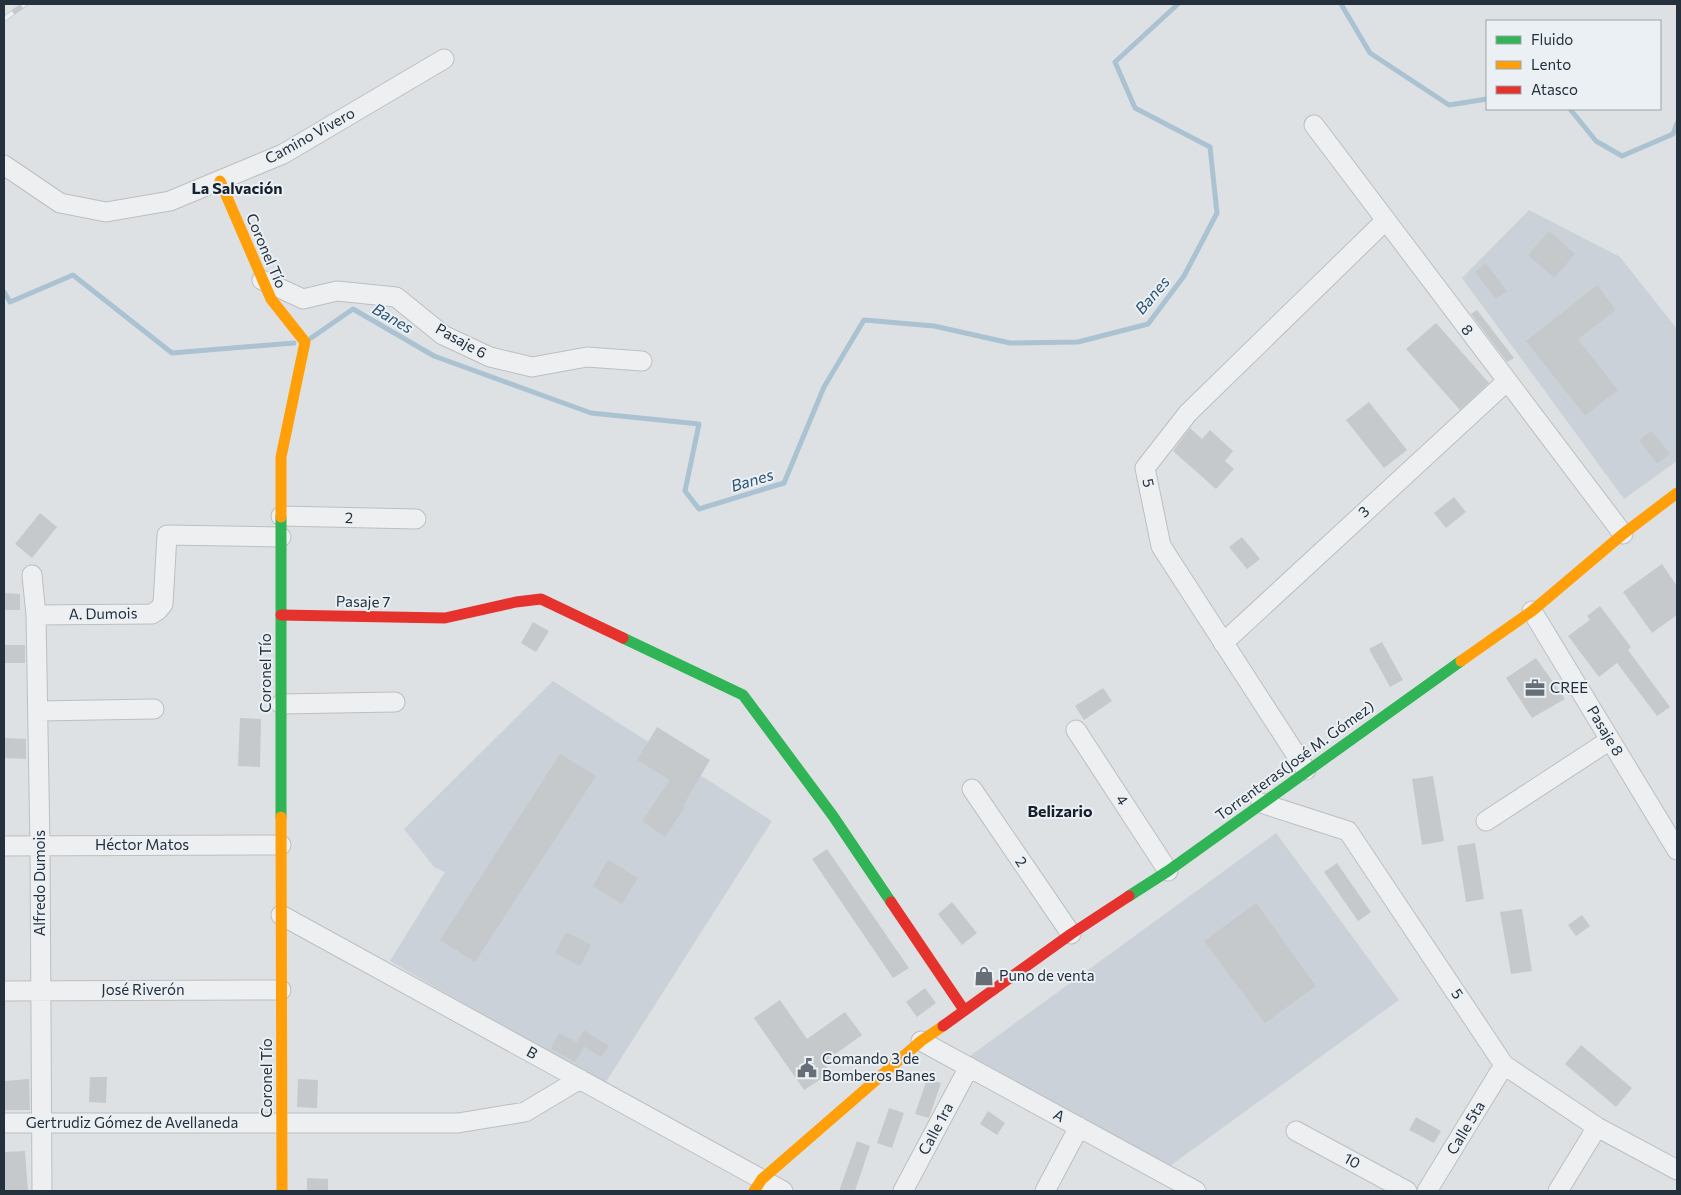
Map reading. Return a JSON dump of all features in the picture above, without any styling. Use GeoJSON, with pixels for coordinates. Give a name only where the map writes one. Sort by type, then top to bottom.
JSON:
{"type":"FeatureCollection","features":[{"type":"Feature","properties":{"kind":"street","name":"Camino Vivero"},"geometry":{"type":"LineString","coordinates":[[4,165],[60,203],[106,212],[170,201],[282,154],[444,59]]}},
{"type":"Feature","properties":{"kind":"street","name":"8"},"geometry":{"type":"LineString","coordinates":[[1314,125],[1506,382],[1623,534]]}},
{"type":"Feature","properties":{"kind":"street","name":"Coronel Tío"},"geometry":{"type":"LineString","coordinates":[[220,181],[271,299],[305,342],[281,456],[282,1191]]}},
{"type":"Feature","properties":{"kind":"street","name":"5"},"geometry":{"type":"LineString","coordinates":[[1306,770],[1161,546],[1145,468],[1188,413],[1385,221]]}},
{"type":"Feature","properties":{"kind":"street","name":"Pasaje 6"},"geometry":{"type":"LineString","coordinates":[[262,280],[303,299],[337,291],[396,297],[443,335],[490,357],[532,367],[587,357],[642,361]]}},
{"type":"Feature","properties":{"kind":"street","name":"3"},"geometry":{"type":"LineString","coordinates":[[1223,643],[1506,382]]}},
{"type":"Feature","properties":{"kind":"street","name":"Torrenteras(José M. Gómez)"},"geometry":{"type":"LineString","coordinates":[[758,1185],[921,1040],[1071,934],[1168,871],[1306,770],[1532,611],[1623,534],[1677,493]]}},
{"type":"Feature","properties":{"kind":"street","name":"2"},"geometry":{"type":"LineString","coordinates":[[281,516],[416,520]]}},
{"type":"Feature","properties":{"kind":"street","name":"A. Dumois"},"geometry":{"type":"LineString","coordinates":[[36,615],[152,614],[162,604],[167,535],[281,537]]}},
{"type":"Feature","properties":{"kind":"street","name":"Alfredo Dumois"},"geometry":{"type":"LineString","coordinates":[[32,575],[36,615],[38,711],[42,1191]]}},
{"type":"Feature","properties":{"kind":"street","name":"Pasaje 7"},"geometry":{"type":"LineString","coordinates":[[281,616],[445,618],[516,602],[541,599],[743,695],[833,816],[964,1010]]}},
{"type":"Feature","properties":{"kind":"street","name":"Pasaje 8"},"geometry":{"type":"LineString","coordinates":[[1532,611],[1677,850]]}},
{"type":"Feature","properties":{"kind":"street"},"geometry":{"type":"LineString","coordinates":[[281,704],[395,702]]}},
{"type":"Feature","properties":{"kind":"street"},"geometry":{"type":"LineString","coordinates":[[38,711],[154,709]]}},
{"type":"Feature","properties":{"kind":"street","name":"4"},"geometry":{"type":"LineString","coordinates":[[1076,730],[1168,871]]}},
{"type":"Feature","properties":{"kind":"street"},"geometry":{"type":"LineString","coordinates":[[1486,821],[1610,740]]}},
{"type":"Feature","properties":{"kind":"street","name":"2"},"geometry":{"type":"LineString","coordinates":[[972,789],[1071,934]]}},
{"type":"Feature","properties":{"kind":"street","name":"5"},"geometry":{"type":"LineString","coordinates":[[1261,803],[1348,831],[1504,1065],[1597,1127],[1677,1170]]}},
{"type":"Feature","properties":{"kind":"street","name":"Héctor Matos"},"geometry":{"type":"LineString","coordinates":[[4,846],[281,845]]}},
{"type":"Feature","properties":{"kind":"street","name":"B"},"geometry":{"type":"LineString","coordinates":[[281,915],[580,1079],[758,1185],[783,1191]]}},
{"type":"Feature","properties":{"kind":"street","name":"José Riverón"},"geometry":{"type":"LineString","coordinates":[[4,991],[281,990]]}},
{"type":"Feature","properties":{"kind":"street","name":"A"},"geometry":{"type":"LineString","coordinates":[[921,1040],[1079,1127],[1175,1186],[1196,1191]]}},
{"type":"Feature","properties":{"kind":"street","name":"Calle 5ta"},"geometry":{"type":"LineString","coordinates":[[1427,1191],[1504,1065]]}},
{"type":"Feature","properties":{"kind":"street","name":"Calle 1ra"},"geometry":{"type":"LineString","coordinates":[[903,1191],[969,1067]]}},
{"type":"Feature","properties":{"kind":"street","name":"Gertrudiz Gómez de Avellaneda"},"geometry":{"type":"LineString","coordinates":[[4,1124],[458,1123],[525,1112],[580,1079]]}},
{"type":"Feature","properties":{"kind":"street"},"geometry":{"type":"LineString","coordinates":[[1045,1191],[1079,1127]]}},
{"type":"Feature","properties":{"kind":"street"},"geometry":{"type":"LineString","coordinates":[[1558,1191],[1597,1127]]}},
{"type":"Feature","properties":{"kind":"street","name":"10"},"geometry":{"type":"LineString","coordinates":[[1296,1131],[1407,1191]]}},
{"type":"Feature","properties":{"kind":"shaded area"},"geometry":{"type":"Polygon","coordinates":[[[1529,210],[1620,257],[1677,329],[1677,461],[1624,499],[1462,278],[1529,210]]]}},
{"type":"Feature","properties":{"kind":"shaded area"},"geometry":{"type":"Polygon","coordinates":[[[553,681],[772,821],[604,1085],[390,961],[445,872],[434,867],[404,829],[553,681]]]}},
{"type":"Feature","properties":{"kind":"shaded area"},"geometry":{"type":"Polygon","coordinates":[[[1276,833],[1399,1000],[1167,1168],[970,1056],[1276,833]]]}},
{"type":"Feature","properties":{"kind":"building"},"geometry":{"type":"Polygon","coordinates":[[[1549,231],[1575,254],[1554,278],[1528,255],[1549,231]]]}},
{"type":"Feature","properties":{"kind":"building"},"geometry":{"type":"Polygon","coordinates":[[[1486,263],[1507,291],[1496,299],[1475,272],[1486,263]]]}},
{"type":"Feature","properties":{"kind":"building"},"geometry":{"type":"Polygon","coordinates":[[[1597,285],[1616,310],[1578,339],[1618,390],[1585,416],[1526,341],[1597,285]]]}},
{"type":"Feature","properties":{"kind":"building"},"geometry":{"type":"Polygon","coordinates":[[[1477,310],[1514,358],[1507,362],[1471,314],[1477,310]]]}},
{"type":"Feature","properties":{"kind":"building"},"geometry":{"type":"Polygon","coordinates":[[[1436,323],[1489,383],[1460,410],[1406,349],[1436,323]]]}},
{"type":"Feature","properties":{"kind":"building"},"geometry":{"type":"Polygon","coordinates":[[[1369,402],[1407,450],[1384,468],[1346,420],[1369,402]]]}},
{"type":"Feature","properties":{"kind":"building"},"geometry":{"type":"Polygon","coordinates":[[[1190,428],[1202,439],[1210,430],[1233,451],[1225,461],[1234,469],[1216,489],[1173,451],[1190,428]]]}},
{"type":"Feature","properties":{"kind":"building"},"geometry":{"type":"Polygon","coordinates":[[[1652,431],[1670,454],[1657,464],[1639,440],[1652,431]]]}},
{"type":"Feature","properties":{"kind":"building"},"geometry":{"type":"Polygon","coordinates":[[[1454,497],[1466,512],[1446,528],[1434,513],[1454,497]]]}},
{"type":"Feature","properties":{"kind":"building"},"geometry":{"type":"Polygon","coordinates":[[[40,513],[57,527],[32,558],[15,544],[40,513]]]}},
{"type":"Feature","properties":{"kind":"building"},"geometry":{"type":"Polygon","coordinates":[[[1242,537],[1260,559],[1247,569],[1229,547],[1242,537]]]}},
{"type":"Feature","properties":{"kind":"building"},"geometry":{"type":"Polygon","coordinates":[[[1662,564],[1677,586],[1677,615],[1652,633],[1623,592],[1662,564]]]}},
{"type":"Feature","properties":{"kind":"building"},"geometry":{"type":"Polygon","coordinates":[[[4,593],[20,594],[20,610],[4,610],[4,593]]]}},
{"type":"Feature","properties":{"kind":"building"},"geometry":{"type":"Polygon","coordinates":[[[1600,606],[1631,647],[1628,650],[1670,707],[1657,716],[1617,663],[1599,677],[1568,636],[1590,620],[1587,616],[1600,606]]]}},
{"type":"Feature","properties":{"kind":"building"},"geometry":{"type":"Polygon","coordinates":[[[533,622],[549,631],[536,652],[521,643],[533,622]]]}},
{"type":"Feature","properties":{"kind":"building"},"geometry":{"type":"Polygon","coordinates":[[[1382,642],[1403,680],[1390,687],[1369,649],[1382,642]]]}},
{"type":"Feature","properties":{"kind":"building"},"geometry":{"type":"Polygon","coordinates":[[[4,645],[25,645],[25,663],[4,663],[4,645]]]}},
{"type":"Feature","properties":{"kind":"building","name":"CREE"},"geometry":{"type":"Polygon","coordinates":[[[1536,658],[1565,699],[1532,718],[1506,678],[1536,658]]]}},
{"type":"Feature","properties":{"kind":"building"},"geometry":{"type":"Polygon","coordinates":[[[1103,688],[1112,701],[1084,720],[1075,706],[1103,688]]]}},
{"type":"Feature","properties":{"kind":"building"},"geometry":{"type":"Polygon","coordinates":[[[240,718],[261,719],[260,767],[238,766],[240,718]]]}},
{"type":"Feature","properties":{"kind":"building"},"geometry":{"type":"Polygon","coordinates":[[[657,727],[710,760],[683,806],[685,807],[665,837],[642,821],[670,780],[637,760],[657,727]]]}},
{"type":"Feature","properties":{"kind":"building"},"geometry":{"type":"Polygon","coordinates":[[[4,738],[26,739],[26,759],[4,758],[4,738]]]}},
{"type":"Feature","properties":{"kind":"building"},"geometry":{"type":"Polygon","coordinates":[[[560,754],[596,776],[475,962],[440,940],[560,754]]]}},
{"type":"Feature","properties":{"kind":"building"},"geometry":{"type":"Polygon","coordinates":[[[1433,776],[1444,841],[1422,845],[1412,779],[1433,776]]]}},
{"type":"Feature","properties":{"kind":"building"},"geometry":{"type":"Polygon","coordinates":[[[1475,843],[1484,899],[1466,902],[1457,846],[1475,843]]]}},
{"type":"Feature","properties":{"kind":"building"},"geometry":{"type":"Polygon","coordinates":[[[827,849],[909,968],[893,978],[812,859],[827,849]]]}},
{"type":"Feature","properties":{"kind":"building"},"geometry":{"type":"Polygon","coordinates":[[[608,860],[638,878],[622,904],[593,886],[608,860]]]}},
{"type":"Feature","properties":{"kind":"building"},"geometry":{"type":"Polygon","coordinates":[[[1337,863],[1371,912],[1358,921],[1324,872],[1337,863]]]}},
{"type":"Feature","properties":{"kind":"building"},"geometry":{"type":"Polygon","coordinates":[[[952,902],[977,933],[962,945],[938,914],[952,902]]]}},
{"type":"Feature","properties":{"kind":"building"},"geometry":{"type":"Polygon","coordinates":[[[1256,903],[1316,986],[1265,1023],[1204,941],[1256,903]]]}},
{"type":"Feature","properties":{"kind":"building"},"geometry":{"type":"Polygon","coordinates":[[[1522,909],[1532,971],[1511,974],[1500,912],[1522,909]]]}},
{"type":"Feature","properties":{"kind":"building"},"geometry":{"type":"Polygon","coordinates":[[[1582,915],[1590,926],[1576,936],[1568,925],[1582,915]]]}},
{"type":"Feature","properties":{"kind":"building"},"geometry":{"type":"Polygon","coordinates":[[[566,932],[591,945],[580,966],[555,953],[566,932]]]}},
{"type":"Feature","properties":{"kind":"building"},"geometry":{"type":"Polygon","coordinates":[[[925,988],[936,1003],[917,1017],[906,1002],[925,988]]]}},
{"type":"Feature","properties":{"kind":"building"},"geometry":{"type":"Polygon","coordinates":[[[780,1000],[807,1039],[845,1012],[862,1035],[824,1062],[830,1073],[804,1090],[754,1018],[780,1000]]]}},
{"type":"Feature","properties":{"kind":"building"},"geometry":{"type":"Polygon","coordinates":[[[584,1030],[609,1046],[601,1057],[577,1042],[584,1030]]]}},
{"type":"Feature","properties":{"kind":"building"},"geometry":{"type":"Polygon","coordinates":[[[559,1033],[584,1046],[575,1062],[551,1048],[559,1033]]]}},
{"type":"Feature","properties":{"kind":"building"},"geometry":{"type":"Polygon","coordinates":[[[1581,1045],[1632,1088],[1616,1107],[1565,1064],[1581,1045]]]}},
{"type":"Feature","properties":{"kind":"building"},"geometry":{"type":"Polygon","coordinates":[[[90,1077],[107,1077],[106,1103],[89,1102],[90,1077]]]}},
{"type":"Feature","properties":{"kind":"building"},"geometry":{"type":"Polygon","coordinates":[[[29,1079],[30,1110],[4,1110],[4,1081],[29,1079]]]}},
{"type":"Feature","properties":{"kind":"building"},"geometry":{"type":"Polygon","coordinates":[[[298,1079],[318,1080],[317,1108],[297,1107],[298,1079]]]}},
{"type":"Feature","properties":{"kind":"building"},"geometry":{"type":"Polygon","coordinates":[[[927,1079],[941,1083],[929,1118],[915,1114],[927,1079]]]}},
{"type":"Feature","properties":{"kind":"building"},"geometry":{"type":"Polygon","coordinates":[[[889,1108],[904,1113],[892,1148],[877,1143],[889,1108]]]}},
{"type":"Feature","properties":{"kind":"building"},"geometry":{"type":"Polygon","coordinates":[[[988,1111],[1005,1123],[997,1135],[980,1124],[988,1111]]]}},
{"type":"Feature","properties":{"kind":"building"},"geometry":{"type":"Polygon","coordinates":[[[1416,1117],[1441,1131],[1434,1143],[1409,1130],[1416,1117]]]}},
{"type":"Feature","properties":{"kind":"building"},"geometry":{"type":"Polygon","coordinates":[[[857,1141],[870,1146],[855,1191],[839,1191],[857,1141]]]}},
{"type":"Feature","properties":{"kind":"building"},"geometry":{"type":"Polygon","coordinates":[[[25,1151],[28,1191],[4,1191],[4,1152],[25,1151]]]}},
{"type":"Feature","properties":{"kind":"building"},"geometry":{"type":"Polygon","coordinates":[[[307,1178],[328,1179],[328,1191],[307,1191],[307,1178]]]}},
{"type":"Feature","properties":{"kind":"waterway","name":"Banes"},"geometry":{"type":"LineString","coordinates":[[311,338],[353,309],[434,356],[591,413],[699,424],[685,491],[699,509],[784,483],[824,387],[864,320],[934,326],[1010,343],[1078,342],[1148,324],[1184,276],[1217,213],[1210,147],[1135,108],[1115,62],[1178,4]]}},
{"type":"Feature","properties":{"kind":"waterway","name":"Banes"},"geometry":{"type":"LineString","coordinates":[[1341,4],[1370,53],[1449,105],[1486,99]]}},
{"type":"Feature","properties":{"kind":"waterway","name":"Banes"},"geometry":{"type":"LineString","coordinates":[[1571,110],[1596,141],[1622,156],[1673,134],[1677,123]]}},
{"type":"Feature","properties":{"kind":"waterway","name":"Banes"},"geometry":{"type":"LineString","coordinates":[[4,292],[10,302],[73,275],[172,353],[294,343]]}},
{"type":"Feature","properties":{"kind":"railway"},"geometry":{"type":"LineString","coordinates":[[4,19],[25,4]]}},
{"type":"Feature","properties":{"kind":"traffic: fast"},"geometry":{"type":"LineString","coordinates":[[281,517],[281,817]]}},
{"type":"Feature","properties":{"kind":"traffic: fast"},"geometry":{"type":"LineString","coordinates":[[623,638],[743,695],[833,816],[891,902]]}},
{"type":"Feature","properties":{"kind":"traffic: fast"},"geometry":{"type":"LineString","coordinates":[[1129,896],[1168,871],[1461,661]]}},
{"type":"Feature","properties":{"kind":"traffic: slow"},"geometry":{"type":"LineString","coordinates":[[220,181],[271,299],[305,342],[281,457],[281,517]]}},
{"type":"Feature","properties":{"kind":"traffic: slow"},"geometry":{"type":"LineString","coordinates":[[1461,661],[1532,611],[1623,534],[1677,493]]}},
{"type":"Feature","properties":{"kind":"traffic: slow"},"geometry":{"type":"LineString","coordinates":[[281,817],[282,1191]]}},
{"type":"Feature","properties":{"kind":"traffic: slow"},"geometry":{"type":"LineString","coordinates":[[754,1191],[762,1179],[921,1041],[943,1026]]}},
{"type":"Feature","properties":{"kind":"traffic: jam"},"geometry":{"type":"LineString","coordinates":[[281,615],[445,618],[516,602],[541,599],[623,638]]}},
{"type":"Feature","properties":{"kind":"traffic: jam"},"geometry":{"type":"LineString","coordinates":[[943,1026],[1071,934],[1129,896]]}},
{"type":"Feature","properties":{"kind":"traffic: jam"},"geometry":{"type":"LineString","coordinates":[[891,902],[964,1010]]}},
{"type":"Feature","properties":{"kind":"place","name":"CREE"},"geometry":{"type":"Point","coordinates":[1535,688]}},
{"type":"Feature","properties":{"kind":"place","name":"Puno de venta"},"geometry":{"type":"Point","coordinates":[984,976]}},
{"type":"Feature","properties":{"kind":"place","name":"Comando 3 de Bomberos Banes"},"geometry":{"type":"Point","coordinates":[807,1068]}},
{"type":"Feature","properties":{"kind":"district","name":"La Salvación"},"geometry":{"type":"Point","coordinates":[237,188]}},
{"type":"Feature","properties":{"kind":"district","name":"Belizario"},"geometry":{"type":"Point","coordinates":[1060,811]}}]}
